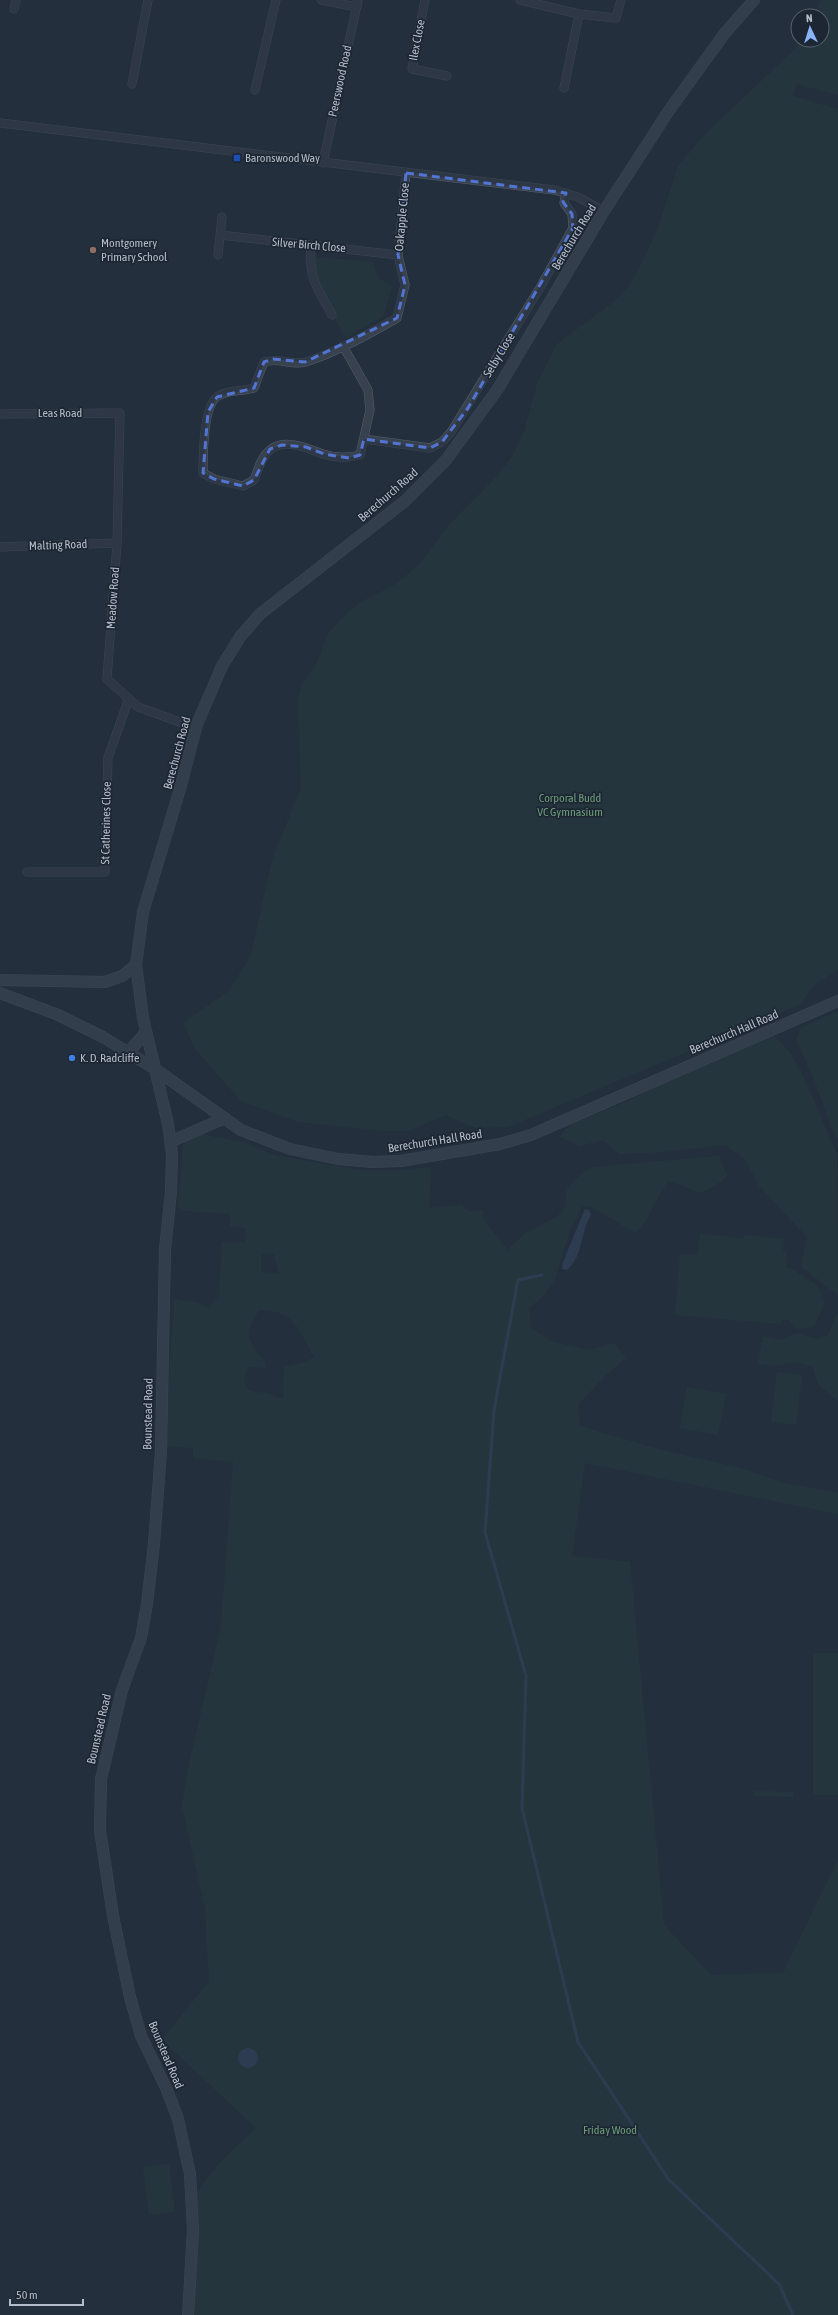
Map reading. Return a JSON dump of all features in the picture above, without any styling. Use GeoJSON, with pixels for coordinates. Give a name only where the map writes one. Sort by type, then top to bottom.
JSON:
{"type":"FeatureCollection","features":[{"type":"Feature","properties":{"kind":"street"},"geometry":{"type":"LineString","coordinates":[[14,9],[16,0]]}},
{"type":"Feature","properties":{"kind":"street"},"geometry":{"type":"LineString","coordinates":[[132,84],[148,0]]}},
{"type":"Feature","properties":{"kind":"street"},"geometry":{"type":"LineString","coordinates":[[256,90],[276,0]]}},
{"type":"Feature","properties":{"kind":"street"},"geometry":{"type":"LineString","coordinates":[[322,0],[357,4]]}},
{"type":"Feature","properties":{"kind":"street","name":"Ilex Close"},"geometry":{"type":"LineString","coordinates":[[425,0],[412,69],[447,76]]}},
{"type":"Feature","properties":{"kind":"street"},"geometry":{"type":"LineString","coordinates":[[520,0],[579,14],[616,18],[621,0]]}},
{"type":"Feature","properties":{"kind":"street","name":"Berechurch Road"},"geometry":{"type":"LineString","coordinates":[[155,1069],[145,1033],[136,965],[143,912],[180,789],[196,728],[229,654],[240,637],[260,614],[405,501],[446,460],[498,390],[604,211],[674,102],[725,33],[754,0]]}},
{"type":"Feature","properties":{"kind":"street","name":"Peerswood Road"},"geometry":{"type":"LineString","coordinates":[[323,162],[357,4]]}},
{"type":"Feature","properties":{"kind":"street"},"geometry":{"type":"LineString","coordinates":[[564,88],[579,14]]}},
{"type":"Feature","properties":{"kind":"street"},"geometry":{"type":"LineString","coordinates":[[0,124],[323,162],[566,193],[604,211]]}},
{"type":"Feature","properties":{"kind":"street","name":"Oakapple Close"},"geometry":{"type":"LineString","coordinates":[[343,346],[398,318],[404,285],[398,255],[406,173]]}},
{"type":"Feature","properties":{"kind":"street","name":"Selby Close"},"geometry":{"type":"LineString","coordinates":[[364,439],[430,448],[442,442],[451,432],[537,292],[573,228],[572,214],[564,203],[566,193]]}},
{"type":"Feature","properties":{"kind":"street"},"geometry":{"type":"LineString","coordinates":[[218,255],[222,217]]}},
{"type":"Feature","properties":{"kind":"street","name":"Silver Birch Close"},"geometry":{"type":"LineString","coordinates":[[220,235],[398,255]]}},
{"type":"Feature","properties":{"kind":"street"},"geometry":{"type":"LineString","coordinates":[[311,246],[310,264],[313,281],[332,314]]}},
{"type":"Feature","properties":{"kind":"street"},"geometry":{"type":"LineString","coordinates":[[343,346],[368,390],[370,410],[360,455],[348,458],[324,454],[306,447],[282,445],[270,449],[260,464],[254,480],[242,486],[214,479],[204,473],[203,459],[208,412],[217,396],[231,391],[245,391],[254,388],[264,362],[272,359],[305,362],[343,346]]}},
{"type":"Feature","properties":{"kind":"street","name":"Meadow Road"},"geometry":{"type":"LineString","coordinates":[[120,413],[117,543],[107,678],[138,706],[196,728]]}},
{"type":"Feature","properties":{"kind":"street","name":"Leas Road"},"geometry":{"type":"LineString","coordinates":[[0,414],[120,413]]}},
{"type":"Feature","properties":{"kind":"street","name":"Malting Road"},"geometry":{"type":"LineString","coordinates":[[0,547],[117,543]]}},
{"type":"Feature","properties":{"kind":"street","name":"St Catherines Close"},"geometry":{"type":"LineString","coordinates":[[27,872],[105,872],[108,758],[129,698]]}},
{"type":"Feature","properties":{"kind":"street"},"geometry":{"type":"LineString","coordinates":[[0,980],[105,982],[122,976],[136,965]]}},
{"type":"Feature","properties":{"kind":"street","name":"Berechurch Hall Road"},"geometry":{"type":"LineString","coordinates":[[0,993],[75,1022],[103,1036],[155,1069],[241,1130],[290,1149],[338,1159],[373,1162],[401,1161],[500,1144],[539,1132],[838,1001]]}},
{"type":"Feature","properties":{"kind":"street"},"geometry":{"type":"LineString","coordinates":[[128,1053],[145,1033]]}},
{"type":"Feature","properties":{"kind":"street","name":"Bounstead Road"},"geometry":{"type":"LineString","coordinates":[[155,1069],[172,1141],[171,1192],[165,1250],[161,1451],[154,1544],[141,1638],[122,1690],[101,1779],[100,1830],[113,1916],[130,1997],[141,2036],[174,2108],[187,2155],[193,2197],[188,2315]]}},
{"type":"Feature","properties":{"kind":"street"},"geometry":{"type":"LineString","coordinates":[[172,1141],[224,1118]]}},
{"type":"Feature","properties":{"kind":"highlighted area"},"geometry":{"type":"Polygon","coordinates":[[[406,173],[566,193],[563,202],[572,214],[573,228],[468,408],[442,442],[430,448],[364,439],[360,455],[349,458],[324,454],[306,447],[282,445],[270,449],[254,480],[243,486],[214,479],[203,473],[208,412],[217,397],[254,388],[264,362],[273,359],[305,362],[397,318],[405,285],[398,255],[406,173]]]}},
{"type":"Feature","properties":{"kind":"green space","name":"Corporal Budd VC Gymnasium"},"geometry":{"type":"Polygon","coordinates":[[[821,0],[838,0],[838,95],[797,84],[793,96],[837,109],[838,105],[838,970],[815,984],[801,1004],[508,1127],[475,1128],[446,1115],[408,1131],[384,1131],[298,1122],[241,1101],[195,1049],[183,1023],[229,991],[251,955],[272,860],[301,788],[298,700],[301,687],[317,662],[329,632],[346,614],[361,602],[394,585],[418,566],[448,526],[497,476],[513,455],[524,432],[537,384],[557,344],[612,303],[627,289],[638,271],[657,231],[678,166],[707,132],[795,48],[830,48],[830,8],[818,8],[821,0]]]}},
{"type":"Feature","properties":{"kind":"green space"},"geometry":{"type":"Polygon","coordinates":[[[315,257],[373,262],[378,278],[392,286],[383,316],[346,338],[313,279],[315,257]]]}},
{"type":"Feature","properties":{"kind":"green space"},"geometry":{"type":"Polygon","coordinates":[[[838,1011],[838,1139],[833,1132],[814,1079],[796,1040],[801,1028],[838,1011]]]}},
{"type":"Feature","properties":{"kind":"green space"},"geometry":{"type":"Polygon","coordinates":[[[774,1036],[788,1050],[801,1071],[837,1154],[838,1295],[801,1267],[807,1237],[759,1186],[745,1159],[725,1145],[662,1152],[619,1154],[603,1140],[580,1146],[559,1137],[571,1124],[626,1102],[665,1080],[774,1036]]]}},
{"type":"Feature","properties":{"kind":"green space","name":"Friday Wood"},"geometry":{"type":"Polygon","coordinates":[[[194,1133],[243,1142],[274,1155],[360,1170],[400,1170],[431,1167],[429,1208],[461,1205],[470,1212],[483,1210],[483,1219],[508,1250],[524,1234],[558,1216],[565,1206],[567,1189],[582,1173],[593,1167],[719,1156],[727,1176],[722,1181],[702,1193],[668,1181],[645,1221],[636,1233],[591,1207],[582,1206],[570,1230],[555,1279],[545,1295],[529,1308],[531,1328],[553,1342],[590,1350],[614,1343],[626,1358],[602,1379],[578,1405],[580,1426],[658,1449],[744,1469],[784,1483],[838,1493],[838,1514],[585,1463],[572,1556],[630,1562],[664,1925],[711,1975],[783,1973],[838,1860],[838,2315],[188,2315],[193,2197],[222,2160],[256,2128],[162,2040],[209,1981],[205,1908],[182,1806],[189,1764],[221,1627],[233,1462],[193,1458],[193,1448],[165,1446],[174,1299],[196,1302],[209,1308],[219,1295],[222,1242],[245,1243],[246,1228],[230,1226],[230,1214],[186,1211],[178,1207],[183,1143],[187,1136],[194,1133]],[[261,1253],[261,1272],[279,1274],[274,1254],[261,1253]],[[259,1310],[250,1326],[249,1337],[254,1348],[265,1363],[265,1368],[248,1367],[246,1369],[246,1387],[254,1392],[268,1394],[283,1399],[284,1367],[306,1362],[314,1357],[299,1330],[288,1317],[281,1313],[259,1310]]]}},
{"type":"Feature","properties":{"kind":"green space"},"geometry":{"type":"Polygon","coordinates":[[[700,1233],[744,1239],[744,1235],[784,1239],[783,1251],[787,1252],[786,1268],[790,1268],[817,1285],[825,1302],[814,1327],[797,1329],[789,1320],[782,1320],[781,1324],[675,1315],[680,1254],[698,1255],[700,1233]]]}},
{"type":"Feature","properties":{"kind":"green space"},"geometry":{"type":"Polygon","coordinates":[[[838,1312],[838,1401],[818,1385],[813,1367],[795,1362],[774,1366],[758,1364],[763,1336],[779,1340],[797,1333],[818,1339],[827,1336],[838,1312]]]}},
{"type":"Feature","properties":{"kind":"green space"},"geometry":{"type":"Polygon","coordinates":[[[777,1372],[802,1375],[796,1425],[771,1422],[777,1372]]]}},
{"type":"Feature","properties":{"kind":"green space"},"geometry":{"type":"Polygon","coordinates":[[[687,1387],[726,1394],[718,1435],[680,1428],[687,1387]]]}},
{"type":"Feature","properties":{"kind":"green space"},"geometry":{"type":"Polygon","coordinates":[[[813,1653],[838,1653],[838,1795],[813,1795],[813,1653]]]}},
{"type":"Feature","properties":{"kind":"green space"},"geometry":{"type":"Polygon","coordinates":[[[754,1791],[793,1792],[793,1797],[754,1796],[754,1791]]]}},
{"type":"Feature","properties":{"kind":"green space"},"geometry":{"type":"Polygon","coordinates":[[[169,2164],[175,2212],[149,2215],[143,2167],[169,2164]]]}},
{"type":"Feature","properties":{"kind":"water"},"geometry":{"type":"Polygon","coordinates":[[[585,1209],[589,1210],[591,1215],[579,1250],[572,1264],[567,1270],[562,1269],[563,1262],[585,1209]]]}},
{"type":"Feature","properties":{"kind":"water"},"geometry":{"type":"Polygon","coordinates":[[[248,2048],[255,2051],[258,2058],[255,2065],[248,2068],[241,2065],[238,2058],[241,2051],[248,2048]]]}},
{"type":"Feature","properties":{"kind":"waterway"},"geometry":{"type":"LineString","coordinates":[[542,1275],[518,1280],[494,1410],[485,1532],[526,1676],[522,1808],[578,2042],[669,2180],[779,2284],[793,2315]]}},
{"type":"Feature","properties":{"kind":"place","name":"Baronswood Way"},"geometry":{"type":"Point","coordinates":[237,158]}},
{"type":"Feature","properties":{"kind":"place","name":"Montgomery Primary School"},"geometry":{"type":"Point","coordinates":[93,250]}},
{"type":"Feature","properties":{"kind":"place","name":"K. D. Radcliffe"},"geometry":{"type":"Point","coordinates":[72,1058]}}]}
